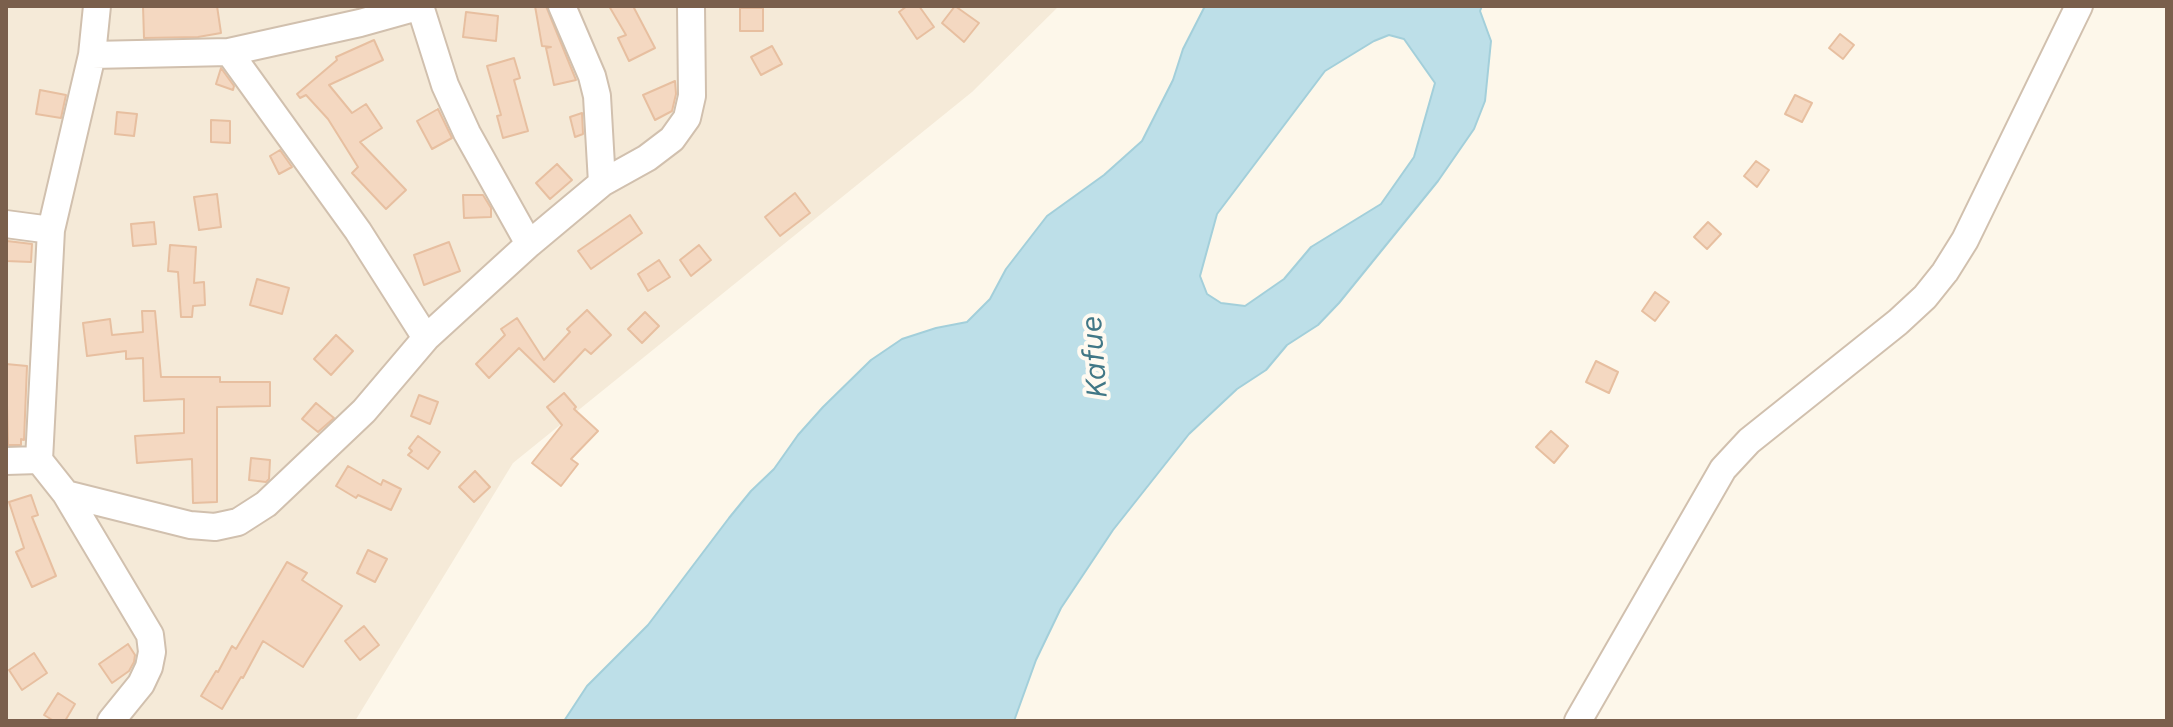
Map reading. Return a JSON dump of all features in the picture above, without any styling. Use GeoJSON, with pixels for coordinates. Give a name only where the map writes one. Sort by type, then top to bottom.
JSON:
{"type":"FeatureCollection","features":[{"type":"Feature","properties":{"kind":"street"},"geometry":{"type":"LineString","coordinates":[[97,6],[92,55],[51,230],[39,460],[66,494],[150,635],[152,652],[149,667],[141,684],[111,721]]}},
{"type":"Feature","properties":{"kind":"street"},"geometry":{"type":"LineString","coordinates":[[92,55],[229,52],[360,23],[420,6],[445,85],[467,133],[529,244]]}},
{"type":"Feature","properties":{"kind":"street"},"geometry":{"type":"LineString","coordinates":[[562,6],[592,76],[597,96],[602,183]]}},
{"type":"Feature","properties":{"kind":"street"},"geometry":{"type":"LineString","coordinates":[[66,494],[190,525],[215,527],[238,522],[266,504],[364,411],[426,338],[529,244],[602,183],[647,158],[672,139],[687,118],[692,96],[691,6]]}},
{"type":"Feature","properties":{"kind":"street"},"geometry":{"type":"LineString","coordinates":[[1578,721],[1723,469],[1749,441],[1898,322],[1925,297],[1945,272],[1965,240],[2079,6]]}},
{"type":"Feature","properties":{"kind":"street"},"geometry":{"type":"LineString","coordinates":[[229,52],[358,231],[426,338]]}},
{"type":"Feature","properties":{"kind":"street"},"geometry":{"type":"LineString","coordinates":[[6,224],[51,230]]}},
{"type":"Feature","properties":{"kind":"street"},"geometry":{"type":"LineString","coordinates":[[6,461],[39,460]]}},
{"type":"Feature","properties":{"kind":"shaded area"},"geometry":{"type":"Polygon","coordinates":[[[6,6],[1059,6],[972,92],[513,463],[355,721],[6,721],[6,6]]]}},
{"type":"Feature","properties":{"kind":"water","name":"Kafue"},"geometry":{"type":"Polygon","coordinates":[[[1205,6],[1482,6],[1480,11],[1491,41],[1485,101],[1474,129],[1438,181],[1339,303],[1318,325],[1287,345],[1266,370],[1237,389],[1189,434],[1113,530],[1061,608],[1036,660],[1014,721],[564,721],[587,686],[648,625],[729,518],[774,469],[823,407],[871,360],[902,339],[967,322],[990,299],[1006,269],[1047,216],[1104,175],[1142,141],[1173,80],[1183,49],[1205,6]],[[1389,35],[1374,41],[1325,71],[1217,214],[1200,276],[1207,294],[1221,303],[1245,306],[1284,279],[1311,247],[1381,204],[1414,157],[1435,83],[1404,39],[1389,35]]]}},
{"type":"Feature","properties":{"kind":"building"},"geometry":{"type":"Polygon","coordinates":[[[143,6],[217,6],[221,33],[198,37],[144,38],[143,6]]]}},
{"type":"Feature","properties":{"kind":"building"},"geometry":{"type":"Polygon","coordinates":[[[535,6],[546,6],[576,80],[554,85],[546,48],[551,47],[542,46],[535,6]]]}},
{"type":"Feature","properties":{"kind":"building"},"geometry":{"type":"Polygon","coordinates":[[[609,6],[633,6],[655,48],[629,61],[618,38],[626,35],[609,6]]]}},
{"type":"Feature","properties":{"kind":"building"},"geometry":{"type":"Polygon","coordinates":[[[907,6],[919,6],[934,27],[917,39],[899,12],[907,6]]]}},
{"type":"Feature","properties":{"kind":"building"},"geometry":{"type":"Polygon","coordinates":[[[955,6],[979,23],[964,42],[942,23],[955,6]]]}},
{"type":"Feature","properties":{"kind":"building"},"geometry":{"type":"Polygon","coordinates":[[[740,8],[763,8],[763,31],[740,31],[740,8]]]}},
{"type":"Feature","properties":{"kind":"building"},"geometry":{"type":"Polygon","coordinates":[[[466,12],[498,16],[496,41],[463,37],[466,12]]]}},
{"type":"Feature","properties":{"kind":"building"},"geometry":{"type":"Polygon","coordinates":[[[1840,34],[1854,45],[1843,59],[1829,48],[1840,34]]]}},
{"type":"Feature","properties":{"kind":"building"},"geometry":{"type":"Polygon","coordinates":[[[374,40],[383,60],[329,85],[352,113],[366,104],[382,128],[360,142],[406,190],[386,209],[352,173],[358,167],[328,119],[306,95],[300,98],[297,94],[337,60],[336,57],[374,40]]]}},
{"type":"Feature","properties":{"kind":"building"},"geometry":{"type":"Polygon","coordinates":[[[772,46],[782,64],[761,75],[751,57],[772,46]]]}},
{"type":"Feature","properties":{"kind":"building"},"geometry":{"type":"Polygon","coordinates":[[[514,58],[520,78],[514,80],[528,131],[503,138],[497,116],[501,115],[487,66],[514,58]]]}},
{"type":"Feature","properties":{"kind":"building"},"geometry":{"type":"Polygon","coordinates":[[[221,68],[234,86],[233,90],[216,84],[221,68]]]}},
{"type":"Feature","properties":{"kind":"building"},"geometry":{"type":"Polygon","coordinates":[[[675,81],[672,111],[655,120],[643,95],[675,81]]]}},
{"type":"Feature","properties":{"kind":"building"},"geometry":{"type":"Polygon","coordinates":[[[40,90],[66,95],[61,118],[36,114],[40,90]]]}},
{"type":"Feature","properties":{"kind":"building"},"geometry":{"type":"Polygon","coordinates":[[[1795,95],[1812,103],[1802,122],[1785,114],[1795,95]]]}},
{"type":"Feature","properties":{"kind":"building"},"geometry":{"type":"Polygon","coordinates":[[[438,109],[452,138],[432,149],[417,121],[438,109]]]}},
{"type":"Feature","properties":{"kind":"building"},"geometry":{"type":"Polygon","coordinates":[[[117,112],[137,114],[134,136],[115,134],[117,112]]]}},
{"type":"Feature","properties":{"kind":"building"},"geometry":{"type":"Polygon","coordinates":[[[582,113],[583,134],[575,137],[570,117],[582,113]]]}},
{"type":"Feature","properties":{"kind":"building"},"geometry":{"type":"Polygon","coordinates":[[[211,120],[230,121],[230,143],[211,142],[211,120]]]}},
{"type":"Feature","properties":{"kind":"building"},"geometry":{"type":"Polygon","coordinates":[[[280,150],[292,167],[279,174],[270,156],[280,150]]]}},
{"type":"Feature","properties":{"kind":"building"},"geometry":{"type":"Polygon","coordinates":[[[1756,161],[1769,170],[1757,187],[1744,176],[1756,161]]]}},
{"type":"Feature","properties":{"kind":"building"},"geometry":{"type":"Polygon","coordinates":[[[557,164],[572,180],[550,199],[536,183],[557,164]]]}},
{"type":"Feature","properties":{"kind":"building"},"geometry":{"type":"Polygon","coordinates":[[[795,193],[810,213],[780,236],[765,217],[795,193]]]}},
{"type":"Feature","properties":{"kind":"building"},"geometry":{"type":"Polygon","coordinates":[[[217,194],[221,227],[199,230],[194,197],[217,194]]]}},
{"type":"Feature","properties":{"kind":"building"},"geometry":{"type":"Polygon","coordinates":[[[463,195],[483,195],[491,208],[491,217],[464,218],[463,195]]]}},
{"type":"Feature","properties":{"kind":"building"},"geometry":{"type":"Polygon","coordinates":[[[630,215],[642,233],[591,269],[578,251],[630,215]]]}},
{"type":"Feature","properties":{"kind":"building"},"geometry":{"type":"Polygon","coordinates":[[[154,222],[156,244],[133,246],[131,224],[154,222]]]}},
{"type":"Feature","properties":{"kind":"building"},"geometry":{"type":"Polygon","coordinates":[[[1708,222],[1721,234],[1707,249],[1694,237],[1708,222]]]}},
{"type":"Feature","properties":{"kind":"building"},"geometry":{"type":"Polygon","coordinates":[[[7,241],[32,244],[31,262],[6,261],[7,241]]]}},
{"type":"Feature","properties":{"kind":"building"},"geometry":{"type":"Polygon","coordinates":[[[449,242],[460,271],[424,285],[414,255],[449,242]]]}},
{"type":"Feature","properties":{"kind":"building"},"geometry":{"type":"Polygon","coordinates":[[[170,245],[196,247],[194,283],[204,282],[205,305],[193,306],[192,317],[181,317],[178,272],[168,271],[170,245]]]}},
{"type":"Feature","properties":{"kind":"building"},"geometry":{"type":"Polygon","coordinates":[[[699,245],[711,260],[691,276],[680,260],[699,245]]]}},
{"type":"Feature","properties":{"kind":"building"},"geometry":{"type":"Polygon","coordinates":[[[659,260],[670,277],[648,291],[638,274],[659,260]]]}},
{"type":"Feature","properties":{"kind":"building"},"geometry":{"type":"Polygon","coordinates":[[[257,279],[289,288],[282,314],[250,305],[257,279]]]}},
{"type":"Feature","properties":{"kind":"building"},"geometry":{"type":"Polygon","coordinates":[[[1655,292],[1669,302],[1655,321],[1642,311],[1655,292]]]}},
{"type":"Feature","properties":{"kind":"building"},"geometry":{"type":"Polygon","coordinates":[[[587,310],[611,335],[591,354],[585,349],[554,382],[519,348],[489,378],[476,364],[505,335],[501,329],[517,318],[544,360],[570,332],[567,329],[587,310]]]}},
{"type":"Feature","properties":{"kind":"building"},"geometry":{"type":"Polygon","coordinates":[[[142,311],[155,311],[161,377],[220,377],[220,382],[270,382],[270,406],[217,407],[217,502],[193,503],[192,459],[137,463],[135,436],[184,433],[184,399],[144,401],[143,358],[126,359],[126,351],[87,356],[83,323],[110,319],[112,335],[143,332],[142,311]]]}},
{"type":"Feature","properties":{"kind":"building"},"geometry":{"type":"Polygon","coordinates":[[[645,312],[659,326],[642,343],[628,329],[645,312]]]}},
{"type":"Feature","properties":{"kind":"building"},"geometry":{"type":"Polygon","coordinates":[[[336,335],[353,351],[331,375],[314,359],[336,335]]]}},
{"type":"Feature","properties":{"kind":"building"},"geometry":{"type":"Polygon","coordinates":[[[1596,361],[1618,372],[1609,393],[1586,382],[1596,361]]]}},
{"type":"Feature","properties":{"kind":"building"},"geometry":{"type":"Polygon","coordinates":[[[6,364],[27,366],[24,440],[21,439],[21,445],[8,445],[6,364]]]}},
{"type":"Feature","properties":{"kind":"building"},"geometry":{"type":"Polygon","coordinates":[[[564,393],[576,407],[574,409],[598,431],[571,459],[578,464],[561,486],[532,463],[562,425],[547,407],[564,393]]]}},
{"type":"Feature","properties":{"kind":"building"},"geometry":{"type":"Polygon","coordinates":[[[419,395],[438,402],[430,424],[411,416],[419,395]]]}},
{"type":"Feature","properties":{"kind":"building"},"geometry":{"type":"Polygon","coordinates":[[[316,403],[334,418],[318,432],[302,419],[316,403]]]}},
{"type":"Feature","properties":{"kind":"building"},"geometry":{"type":"Polygon","coordinates":[[[1551,431],[1568,446],[1554,463],[1536,447],[1551,431]]]}},
{"type":"Feature","properties":{"kind":"building"},"geometry":{"type":"Polygon","coordinates":[[[418,436],[440,452],[428,469],[408,455],[418,436]]]}},
{"type":"Feature","properties":{"kind":"building"},"geometry":{"type":"Polygon","coordinates":[[[251,458],[270,460],[269,479],[266,482],[249,480],[251,458]]]}},
{"type":"Feature","properties":{"kind":"building"},"geometry":{"type":"Polygon","coordinates":[[[348,466],[381,485],[383,480],[401,489],[391,510],[358,495],[356,498],[336,486],[348,466]]]}},
{"type":"Feature","properties":{"kind":"building"},"geometry":{"type":"Polygon","coordinates":[[[475,471],[490,487],[474,502],[459,487],[475,471]]]}},
{"type":"Feature","properties":{"kind":"building"},"geometry":{"type":"Polygon","coordinates":[[[31,495],[38,515],[32,517],[56,576],[32,587],[16,552],[24,548],[9,502],[31,495]]]}},
{"type":"Feature","properties":{"kind":"building"},"geometry":{"type":"Polygon","coordinates":[[[368,550],[387,559],[375,582],[357,573],[368,550]]]}},
{"type":"Feature","properties":{"kind":"building"},"geometry":{"type":"Polygon","coordinates":[[[287,562],[307,573],[302,580],[342,606],[303,667],[263,641],[222,709],[201,696],[232,646],[236,649],[287,562]]]}},
{"type":"Feature","properties":{"kind":"building"},"geometry":{"type":"Polygon","coordinates":[[[364,626],[379,645],[360,660],[345,641],[364,626]]]}},
{"type":"Feature","properties":{"kind":"building"},"geometry":{"type":"Polygon","coordinates":[[[128,644],[135,655],[134,662],[129,671],[112,683],[99,664],[128,644]]]}},
{"type":"Feature","properties":{"kind":"building"},"geometry":{"type":"Polygon","coordinates":[[[34,653],[47,673],[22,690],[9,670],[34,653]]]}},
{"type":"Feature","properties":{"kind":"building"},"geometry":{"type":"Polygon","coordinates":[[[58,693],[75,704],[65,721],[54,721],[44,715],[58,693]]]}}]}
